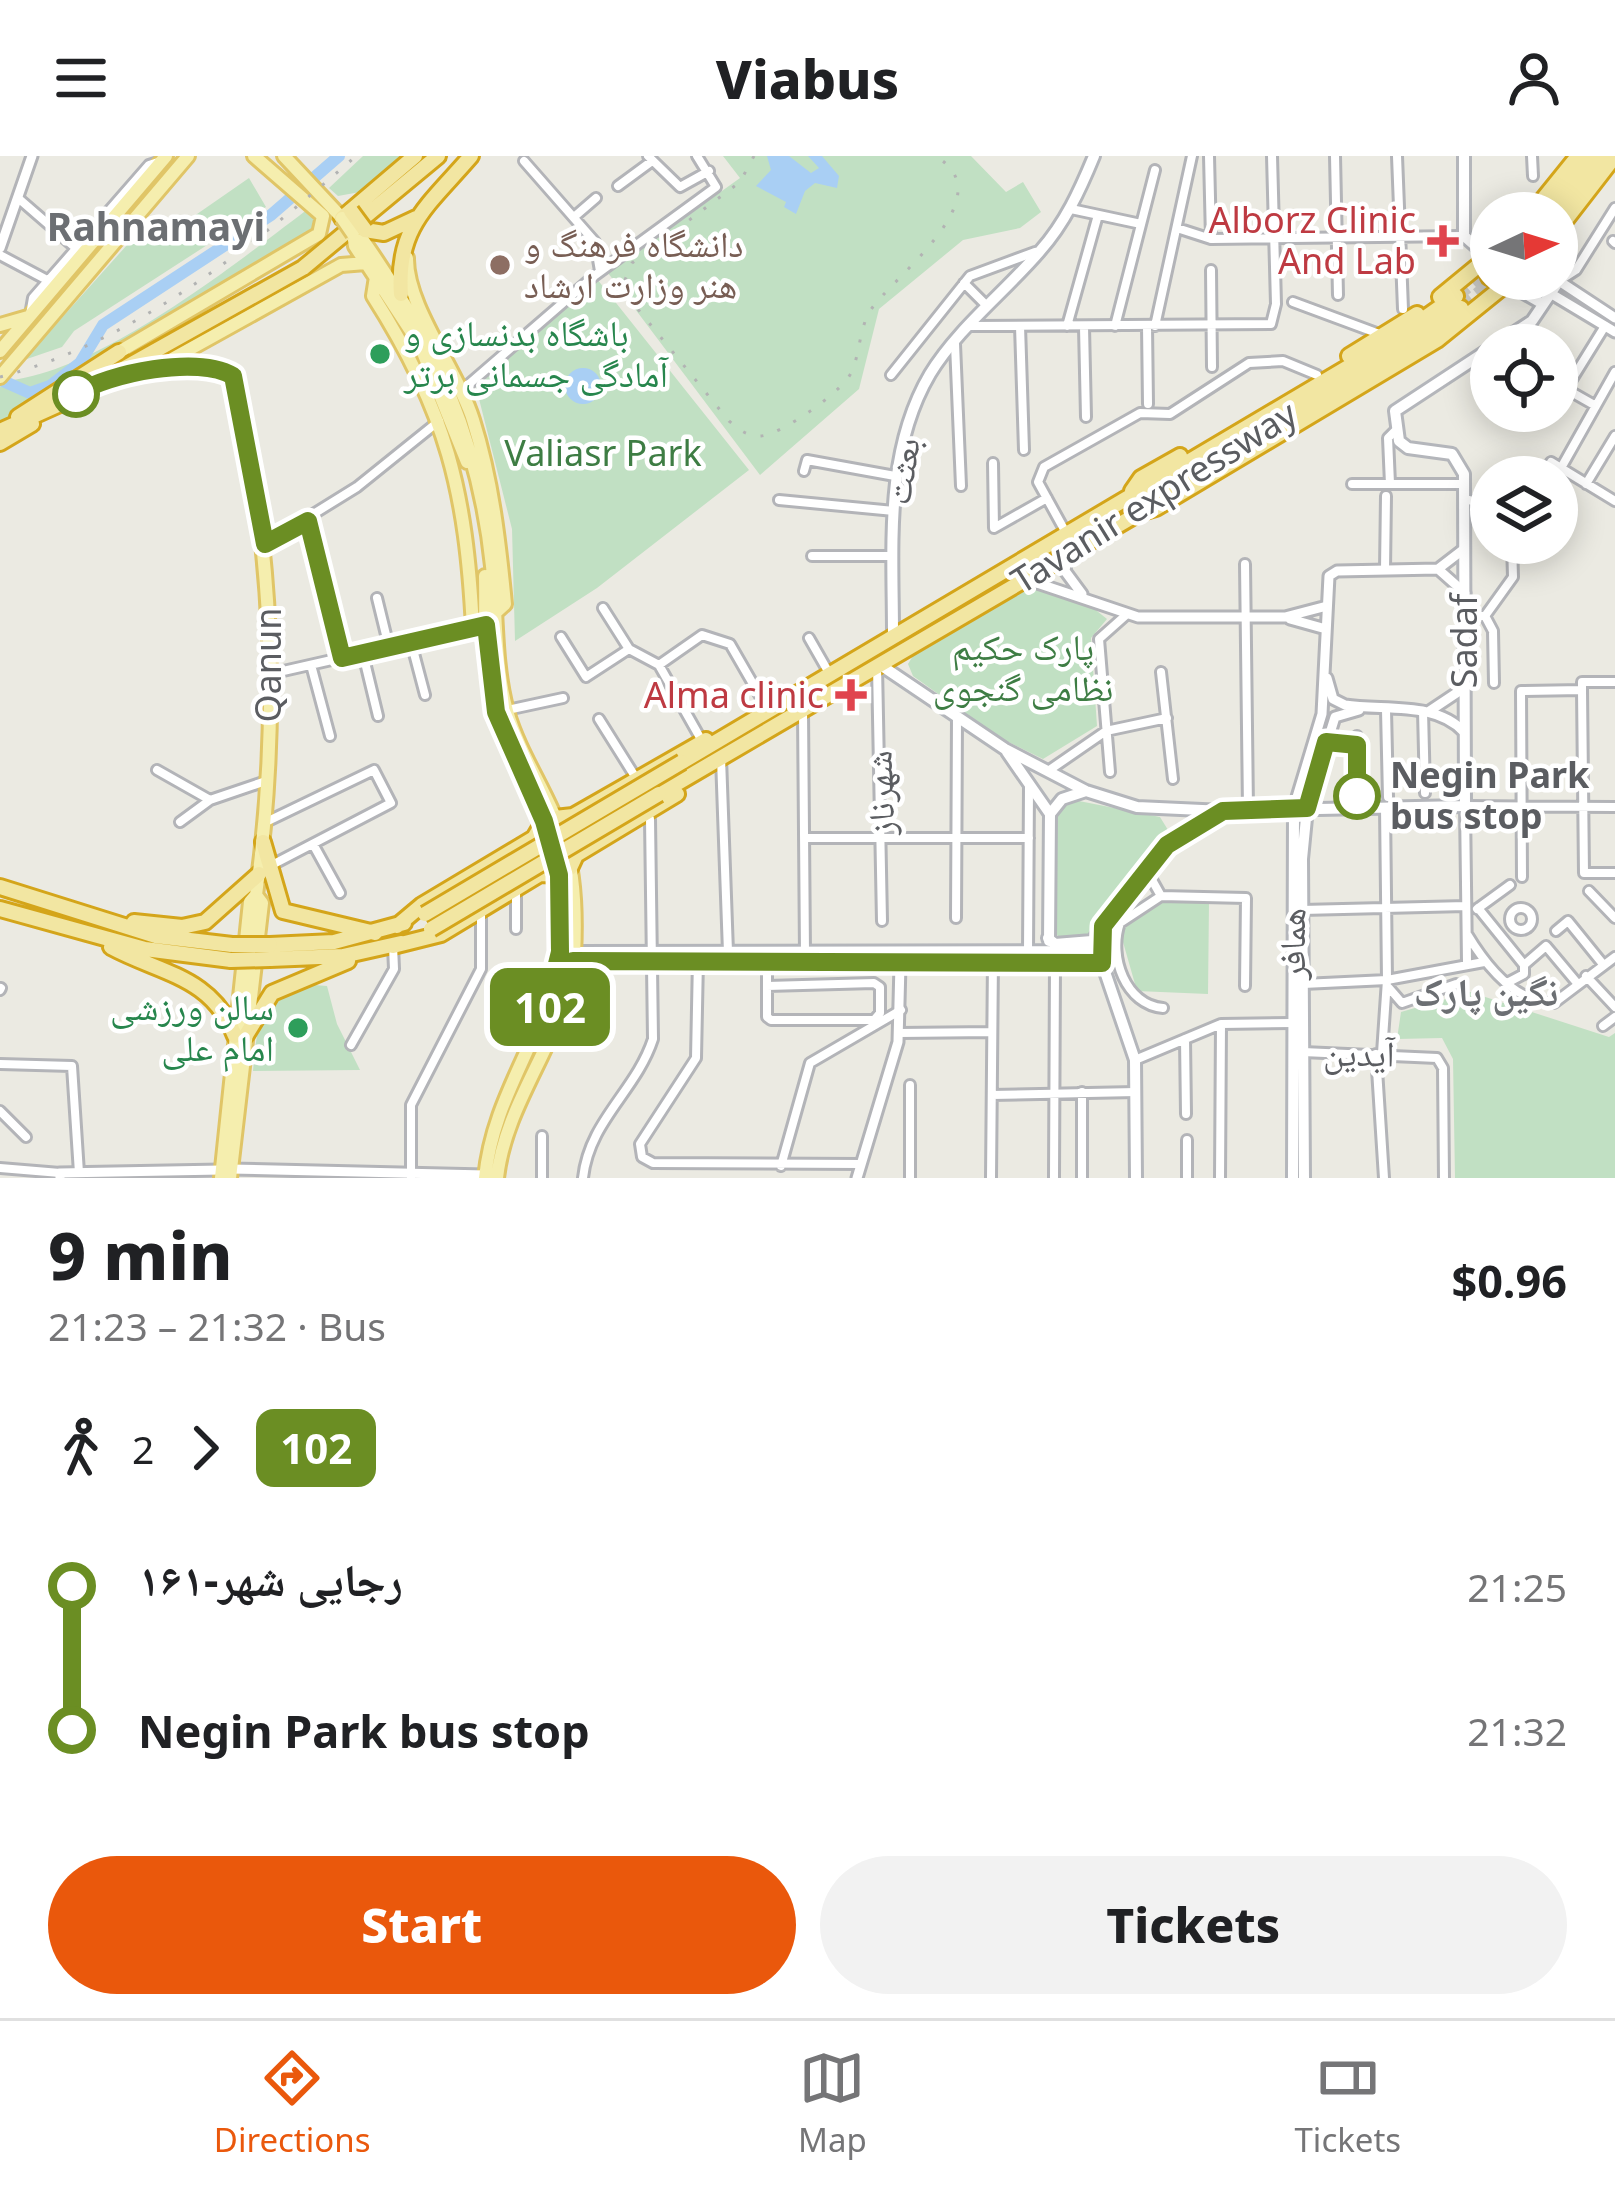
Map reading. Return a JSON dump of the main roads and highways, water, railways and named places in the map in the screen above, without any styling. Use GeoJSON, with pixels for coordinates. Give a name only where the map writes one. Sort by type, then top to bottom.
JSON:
{"type":"FeatureCollection","features":[{"type":"Feature","properties":{"kind":"highway"},"geometry":{"type":"LineString","coordinates":[[415,156],[347,214],[359,232],[383,233],[418,217]]}},
{"type":"Feature","properties":{"kind":"highway"},"geometry":{"type":"LineString","coordinates":[[0,443],[96,382],[303,268],[438,156]]}},
{"type":"Feature","properties":{"kind":"highway"},"geometry":{"type":"LineString","coordinates":[[401,294],[400,250],[418,217],[471,156]]}},
{"type":"Feature","properties":{"kind":"highway"},"geometry":{"type":"LineString","coordinates":[[1549,192],[1578,156]]}},
{"type":"Feature","properties":{"kind":"highway"},"geometry":{"type":"LineString","coordinates":[[1589,156],[1557,205],[1601,156]]}},
{"type":"Feature","properties":{"kind":"highway"},"geometry":{"type":"LineString","coordinates":[[1578,204],[1615,156]]}},
{"type":"Feature","properties":{"kind":"highway"},"geometry":{"type":"LineString","coordinates":[[1132,491],[1141,478],[1382,335],[1470,273]]}},
{"type":"Feature","properties":{"kind":"highway"},"geometry":{"type":"LineString","coordinates":[[1463,280],[1483,288],[1484,303]]}},
{"type":"Feature","properties":{"kind":"highway"},"geometry":{"type":"LineString","coordinates":[[1139,513],[1437,340],[1488,300]]}},
{"type":"Feature","properties":{"kind":"highway","name":"Tavanir expressway"},"geometry":{"type":"LineString","coordinates":[[1459,302],[1422,337],[1180,480],[1139,513],[659,794],[428,922],[728,733],[1459,302]]}},
{"type":"Feature","properties":{"kind":"highway"},"geometry":{"type":"LineString","coordinates":[[5,428],[119,352]]}},
{"type":"Feature","properties":{"kind":"highway"},"geometry":{"type":"LineString","coordinates":[[5,428],[62,403]]}},
{"type":"Feature","properties":{"kind":"highway"},"geometry":{"type":"LineString","coordinates":[[397,926],[422,905],[523,844],[550,819],[573,816],[702,741],[728,733]]}},
{"type":"Feature","properties":{"kind":"highway"},"geometry":{"type":"LineString","coordinates":[[91,936],[190,979],[226,1013],[241,1035],[272,993],[376,950],[417,944],[540,874],[564,872],[576,854],[678,793],[718,760]]}},
{"type":"Feature","properties":{"kind":"highway"},"geometry":{"type":"LineString","coordinates":[[573,816],[574,834],[589,845]]}},
{"type":"Feature","properties":{"kind":"highway"},"geometry":{"type":"LineString","coordinates":[[262,842],[273,864],[283,910],[375,933]]}},
{"type":"Feature","properties":{"kind":"highway"},"geometry":{"type":"LineString","coordinates":[[523,844],[538,856],[540,874]]}},
{"type":"Feature","properties":{"kind":"highway"},"geometry":{"type":"LineString","coordinates":[[100,919],[182,927],[205,922],[259,874]]}},
{"type":"Feature","properties":{"kind":"highway"},"geometry":{"type":"LineString","coordinates":[[0,887],[185,943],[232,952]]}},
{"type":"Feature","properties":{"kind":"highway"},"geometry":{"type":"LineString","coordinates":[[0,909],[187,958],[232,952],[376,950]]}},
{"type":"Feature","properties":{"kind":"highway"},"geometry":{"type":"LineString","coordinates":[[270,952],[428,922]]}},
{"type":"Feature","properties":{"kind":"highway"},"geometry":{"type":"LineString","coordinates":[[393,946],[428,922]]}},
{"type":"Feature","properties":{"kind":"main road"},"geometry":{"type":"LineString","coordinates":[[0,377],[188,156]]}},
{"type":"Feature","properties":{"kind":"main road"},"geometry":{"type":"LineString","coordinates":[[254,156],[327,210],[347,214]]}},
{"type":"Feature","properties":{"kind":"main road","name":"بعثت"},"geometry":{"type":"LineString","coordinates":[[893,634],[895,476],[919,398],[955,344],[1042,250],[1071,209],[1094,156]]}},
{"type":"Feature","properties":{"kind":"main road"},"geometry":{"type":"LineString","coordinates":[[1465,156],[1464,236],[1470,241]]}},
{"type":"Feature","properties":{"kind":"main road"},"geometry":{"type":"LineString","coordinates":[[0,351],[165,158]]}},
{"type":"Feature","properties":{"kind":"main road"},"geometry":{"type":"LineString","coordinates":[[287,159],[327,210]]}},
{"type":"Feature","properties":{"kind":"main road"},"geometry":{"type":"LineString","coordinates":[[327,210],[369,198]]}},
{"type":"Feature","properties":{"kind":"main road"},"geometry":{"type":"LineString","coordinates":[[431,202],[410,245],[409,282],[458,393],[482,494],[507,710],[550,819],[564,872],[573,956],[489,1177]]}},
{"type":"Feature","properties":{"kind":"main road"},"geometry":{"type":"LineString","coordinates":[[119,352],[304,246],[319,234],[327,210]]}},
{"type":"Feature","properties":{"kind":"main road"},"geometry":{"type":"LineString","coordinates":[[359,232],[458,393]]}},
{"type":"Feature","properties":{"kind":"main road"},"geometry":{"type":"LineString","coordinates":[[359,232],[366,263],[420,345],[466,459],[485,571],[479,626]]}},
{"type":"Feature","properties":{"kind":"main road"},"geometry":{"type":"LineString","coordinates":[[341,265],[359,232]]}},
{"type":"Feature","properties":{"kind":"main road"},"geometry":{"type":"LineString","coordinates":[[96,382],[154,369],[341,265],[366,263]]}},
{"type":"Feature","properties":{"kind":"main road"},"geometry":{"type":"LineString","coordinates":[[376,276],[373,296],[441,419],[458,488],[496,712],[550,819]]}},
{"type":"Feature","properties":{"kind":"main road"},"geometry":{"type":"LineString","coordinates":[[0,325],[29,317]]}},
{"type":"Feature","properties":{"kind":"main road","name":"Sadaf"},"geometry":{"type":"LineString","coordinates":[[1301,808],[1387,802],[1465,806],[1464,484],[1460,464],[1452,454],[1408,448],[1394,432],[1395,411],[1405,400],[1470,360]]}},
{"type":"Feature","properties":{"kind":"main road","name":"Qanun"},"geometry":{"type":"LineString","coordinates":[[154,369],[219,368],[233,376],[265,544],[268,781],[256,895],[262,903],[226,1174]]}},
{"type":"Feature","properties":{"kind":"main road"},"geometry":{"type":"LineString","coordinates":[[902,651],[913,686]]}},
{"type":"Feature","properties":{"kind":"main road"},"geometry":{"type":"LineString","coordinates":[[878,665],[1005,749],[1086,791],[1163,811],[1301,808]]}},
{"type":"Feature","properties":{"kind":"main road"},"geometry":{"type":"LineString","coordinates":[[1005,749],[1051,814]]}},
{"type":"Feature","properties":{"kind":"main road"},"geometry":{"type":"LineString","coordinates":[[1053,957],[1048,938],[1051,814],[1062,799],[1086,791]]}},
{"type":"Feature","properties":{"kind":"main road","name":"همافر"},"geometry":{"type":"LineString","coordinates":[[1301,808],[1292,1024],[1298,1158],[1304,1178]]}},
{"type":"Feature","properties":{"kind":"main road"},"geometry":{"type":"LineString","coordinates":[[1163,811],[1173,827],[1167,845]]}},
{"type":"Feature","properties":{"kind":"main road"},"geometry":{"type":"LineString","coordinates":[[1048,938],[1055,944],[1085,944],[1100,935],[1167,845],[1223,811]]}},
{"type":"Feature","properties":{"kind":"main road"},"geometry":{"type":"LineString","coordinates":[[547,1026],[560,952],[564,872]]}},
{"type":"Feature","properties":{"kind":"main road","name":"همافر"},"geometry":{"type":"LineString","coordinates":[[1293,1178],[1303,1052],[1297,910]]}},
{"type":"Feature","properties":{"kind":"main road"},"geometry":{"type":"LineString","coordinates":[[1100,935],[1101,957],[1135,1060],[1136,1178]]}},
{"type":"Feature","properties":{"kind":"main road"},"geometry":{"type":"LineString","coordinates":[[993,958],[1028,953],[1053,957]]}},
{"type":"Feature","properties":{"kind":"main road"},"geometry":{"type":"LineString","coordinates":[[573,956],[1101,957]]}},
{"type":"Feature","properties":{"kind":"main road"},"geometry":{"type":"LineString","coordinates":[[733,956],[767,964],[805,958]]}},
{"type":"Feature","properties":{"kind":"water"},"geometry":{"type":"Polygon","coordinates":[[[767,156],[789,156],[811,173],[819,168],[808,156],[822,156],[839,176],[837,188],[815,183],[805,191],[796,214],[784,207],[786,202],[756,186],[771,170],[767,156]]]}},
{"type":"Feature","properties":{"kind":"water"},"geometry":{"type":"Polygon","coordinates":[[[583,368],[596,373],[601,386],[596,399],[583,404],[570,399],[565,386],[570,373],[583,368]]]}},
{"type":"Feature","properties":{"kind":"waterway"},"geometry":{"type":"LineString","coordinates":[[3,381],[30,393],[50,386],[80,363],[103,325],[271,215],[339,156]]}},
{"type":"Feature","properties":{"kind":"tunnel"},"geometry":{"type":"LineString","coordinates":[[1456,296],[1470,284]]}},
{"type":"Feature","properties":{"kind":"tunnel"},"geometry":{"type":"LineString","coordinates":[[1461,308],[1471,300]]}},
{"type":"Feature","properties":{"kind":"railway"},"geometry":{"type":"LineString","coordinates":[[0,377],[50,361],[145,315],[234,256],[356,156]]}},
{"type":"Feature","properties":{"kind":"railway"},"geometry":{"type":"LineString","coordinates":[[754,156],[740,182],[632,263],[625,280],[628,297],[729,421],[747,434],[761,436],[796,420],[845,381],[870,311],[919,258],[951,214],[958,192],[953,173],[935,156]]}},
{"type":"Feature","properties":{"kind":"place","name":"Alborz Clinic And Lab"},"geometry":{"type":"Point","coordinates":[1443,241]}},
{"type":"Feature","properties":{"kind":"place","name":"دانشگاه فرهنگ و هنر وزارت ارشاد"},"geometry":{"type":"Point","coordinates":[500,265]}},
{"type":"Feature","properties":{"kind":"place","name":"باشگاه بدنسازی و آمادگی جسمانی برتر"},"geometry":{"type":"Point","coordinates":[380,354]}},
{"type":"Feature","properties":{"kind":"place","name":"Alma clinic"},"geometry":{"type":"Point","coordinates":[851,695]}},
{"type":"Feature","properties":{"kind":"place","name":"Negin Park bus stop"},"geometry":{"type":"Point","coordinates":[1357,796]}},
{"type":"Feature","properties":{"kind":"place","name":"سالن ورزشی امام علی"},"geometry":{"type":"Point","coordinates":[298,1028]}},
{"type":"Feature","properties":{"kind":"district","name":"Rahnamayi"},"geometry":{"type":"Point","coordinates":[156,227]}},
{"type":"Feature","properties":{"kind":"district","name":"نگین پارک"},"geometry":{"type":"Point","coordinates":[1486,992]}},
{"type":"Feature","properties":{"kind":"park label","name":"Valiasr Park"},"geometry":{"type":"Point","coordinates":[603,453]}},
{"type":"Feature","properties":{"kind":"park label","name":"پارک حکیم نظامی گنجوی"},"geometry":{"type":"Point","coordinates":[1023,668]}}]}
